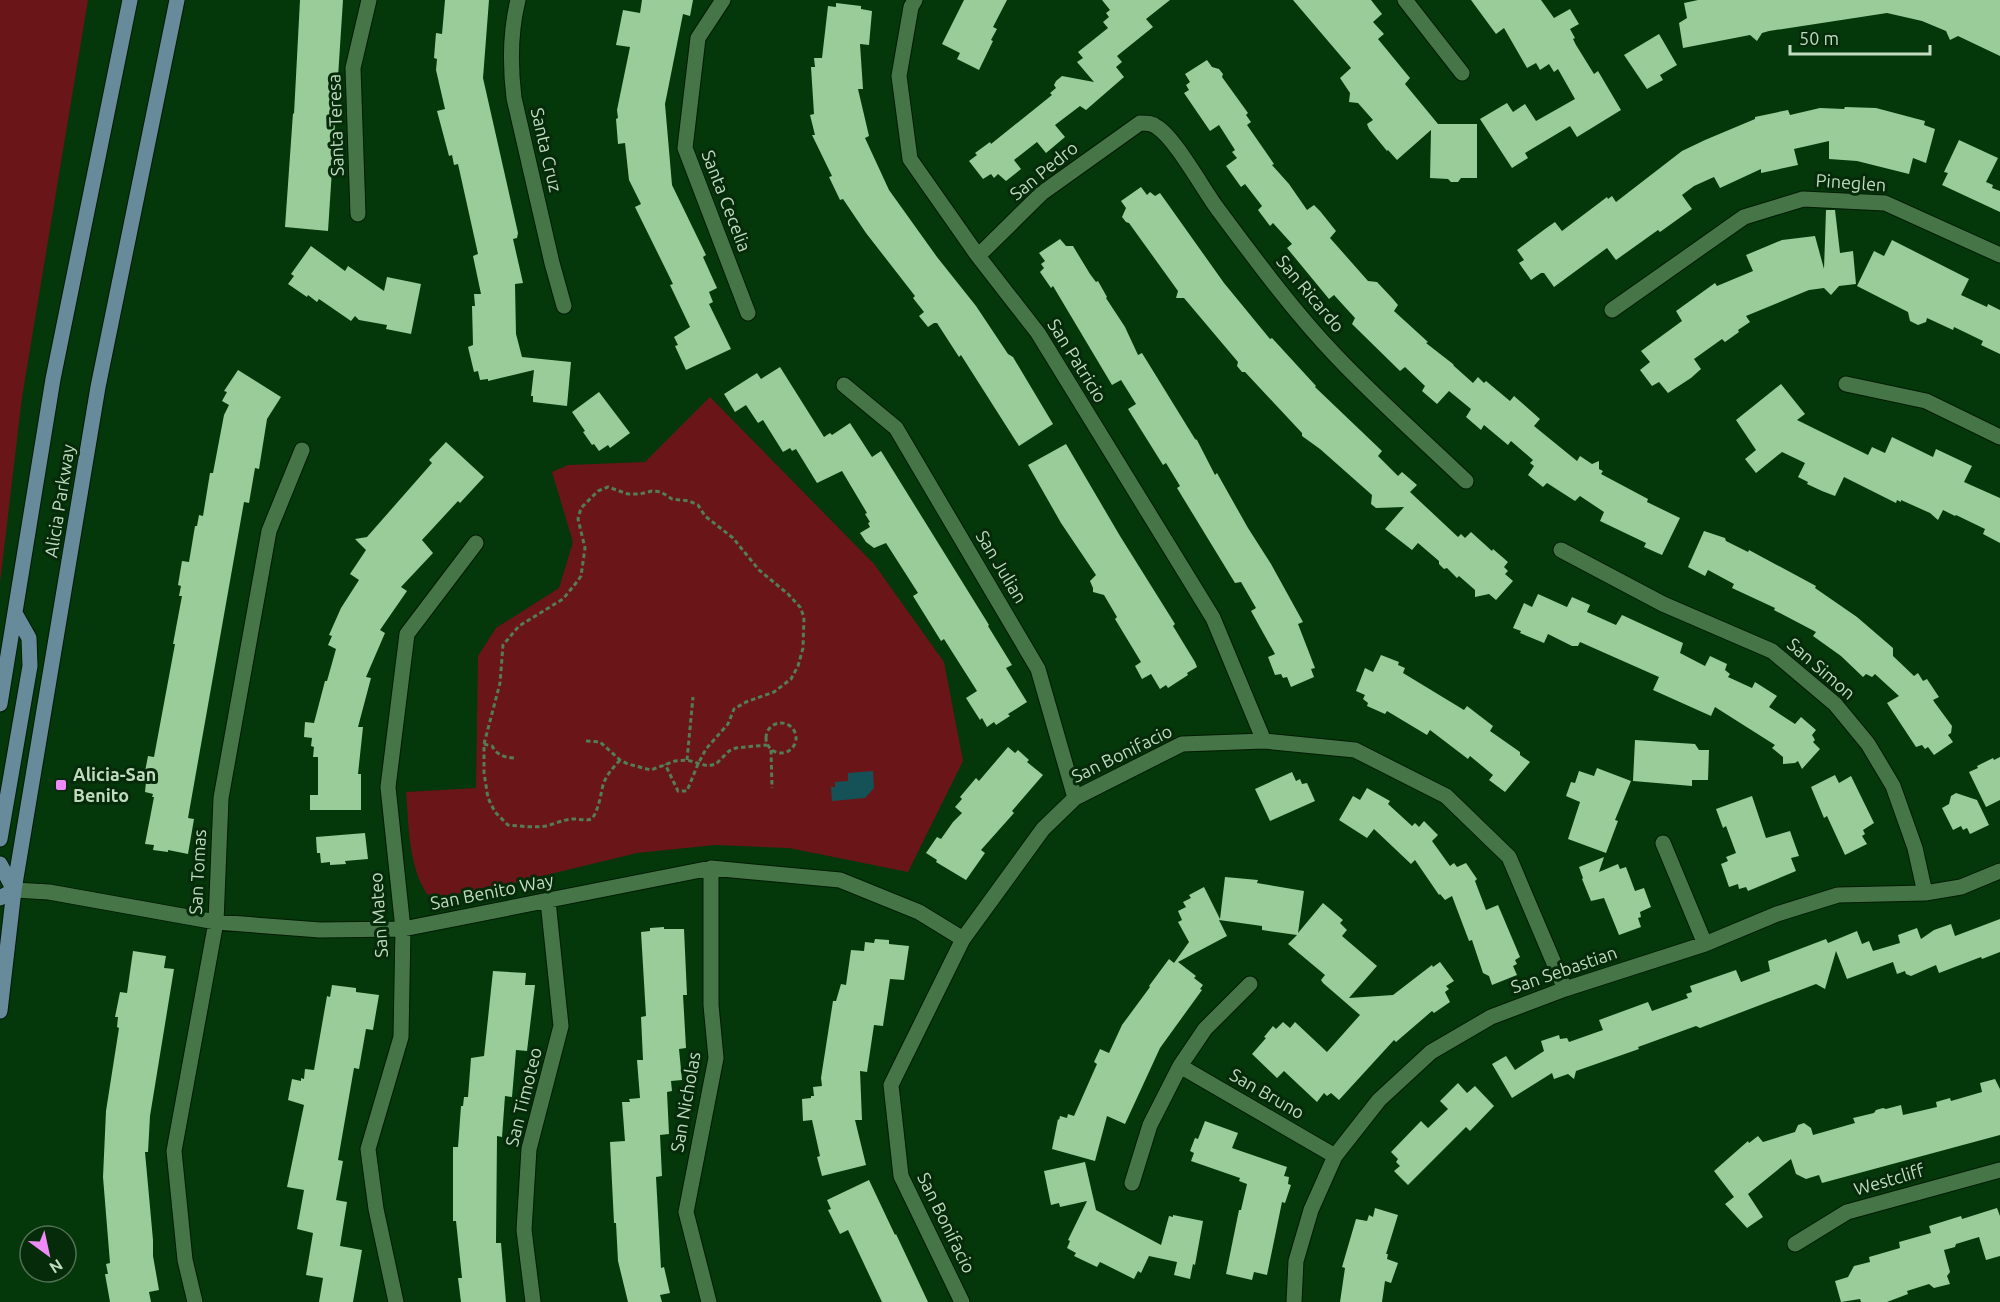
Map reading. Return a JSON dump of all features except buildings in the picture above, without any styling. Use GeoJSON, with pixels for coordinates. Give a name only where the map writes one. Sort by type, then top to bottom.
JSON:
{"type":"FeatureCollection","features":[{"type":"Feature","properties":{"kind":"main road","name":"Alicia Parkway"},"geometry":{"type":"LineString","coordinates":[[0,704],[53,379],[130,0]]}},
{"type":"Feature","properties":{"kind":"main road","name":"Alicia Parkway"},"geometry":{"type":"LineString","coordinates":[[0,1011],[14,890],[98,387],[177,0]]}},
{"type":"Feature","properties":{"kind":"main road"},"geometry":{"type":"LineString","coordinates":[[0,839],[30,666],[29,638],[16,615]]}},
{"type":"Feature","properties":{"kind":"main road"},"geometry":{"type":"LineString","coordinates":[[0,864],[14,890],[0,898]]}},
{"type":"Feature","properties":{"kind":"street","name":"Santa Teresa"},"geometry":{"type":"LineString","coordinates":[[358,214],[352,68],[369,0]]}},
{"type":"Feature","properties":{"kind":"street","name":"Santa Cruz"},"geometry":{"type":"LineString","coordinates":[[518,0],[511,43],[514,98],[554,274],[564,306]]}},
{"type":"Feature","properties":{"kind":"street","name":"Santa Cecelia"},"geometry":{"type":"LineString","coordinates":[[723,0],[698,38],[685,148],[748,313]]}},
{"type":"Feature","properties":{"kind":"street","name":"San Patricio"},"geometry":{"type":"LineString","coordinates":[[915,0],[899,76],[910,159],[978,256],[1038,333],[1212,618],[1264,741]]}},
{"type":"Feature","properties":{"kind":"street"},"geometry":{"type":"LineString","coordinates":[[1405,0],[1462,73]]}},
{"type":"Feature","properties":{"kind":"street","name":"San Pedro"},"geometry":{"type":"LineString","coordinates":[[978,256],[1042,193],[1140,123]]}},
{"type":"Feature","properties":{"kind":"street","name":"San Ricardo"},"geometry":{"type":"LineString","coordinates":[[1140,123],[1151,123],[1160,128],[1273,282],[1338,357],[1466,481]]}},
{"type":"Feature","properties":{"kind":"street","name":"Pineglen"},"geometry":{"type":"LineString","coordinates":[[1612,310],[1744,217],[1803,199],[1885,203],[2000,255]]}},
{"type":"Feature","properties":{"kind":"street"},"geometry":{"type":"LineString","coordinates":[[1846,384],[1926,401],[2000,438]]}},
{"type":"Feature","properties":{"kind":"street","name":"San Julian"},"geometry":{"type":"LineString","coordinates":[[844,385],[896,428],[1038,669],[1075,798]]}},
{"type":"Feature","properties":{"kind":"street","name":"San Tomas"},"geometry":{"type":"LineString","coordinates":[[195,1302],[185,1260],[174,1151],[216,922],[221,798],[269,531],[302,450]]}},
{"type":"Feature","properties":{"kind":"street","name":"San Mateo"},"geometry":{"type":"LineString","coordinates":[[396,1302],[376,1209],[368,1149],[401,1037],[403,929],[388,787],[407,634],[476,543]]}},
{"type":"Feature","properties":{"kind":"street","name":"San Simon"},"geometry":{"type":"LineString","coordinates":[[1561,550],[1663,604],[1772,651],[1835,704],[1868,744],[1893,786],[1916,848],[1925,893]]}},
{"type":"Feature","properties":{"kind":"street","name":"San Bonifacio"},"geometry":{"type":"LineString","coordinates":[[962,1302],[901,1176],[891,1085],[963,939],[1043,829],[1075,798],[1182,744],[1264,741],[1355,750],[1446,796],[1509,857],[1565,989]]}},
{"type":"Feature","properties":{"kind":"street"},"geometry":{"type":"LineString","coordinates":[[1663,843],[1705,944]]}},
{"type":"Feature","properties":{"kind":"street","name":"San Benito Way"},"geometry":{"type":"LineString","coordinates":[[14,890],[49,892],[216,922],[320,930],[403,929],[711,868],[840,879],[919,912],[963,939]]}},
{"type":"Feature","properties":{"kind":"street","name":"San Nicholas"},"geometry":{"type":"LineString","coordinates":[[709,1302],[686,1212],[716,1058],[711,1005],[711,868]]}},
{"type":"Feature","properties":{"kind":"street","name":"San Sebastian"},"geometry":{"type":"LineString","coordinates":[[1294,1302],[1296,1261],[1311,1210],[1335,1156],[1379,1100],[1431,1052],[1491,1017],[1565,989],[1705,944],[1777,914],[1838,895],[1925,893],[1961,888],[2000,871]]}},
{"type":"Feature","properties":{"kind":"street","name":"San Timoteo"},"geometry":{"type":"LineString","coordinates":[[533,1302],[524,1230],[529,1149],[561,1026],[548,901]]}},
{"type":"Feature","properties":{"kind":"street"},"geometry":{"type":"LineString","coordinates":[[1132,1183],[1150,1125],[1180,1066],[1205,1029],[1250,984]]}},
{"type":"Feature","properties":{"kind":"street","name":"San Bruno"},"geometry":{"type":"LineString","coordinates":[[1180,1066],[1335,1156]]}},
{"type":"Feature","properties":{"kind":"street","name":"Westcliff"},"geometry":{"type":"LineString","coordinates":[[1795,1244],[1846,1212],[2000,1170]]}},
{"type":"Feature","properties":{"kind":"path"},"geometry":{"type":"LineString","coordinates":[[620,760],[603,784],[599,808],[592,819],[585,821],[574,819],[524,827],[508,825],[495,812],[488,798],[484,744],[500,683],[503,645],[519,626],[563,599],[580,576],[585,548],[578,519],[581,508],[598,491],[608,488],[628,494],[661,492],[677,501],[689,501],[698,505],[705,516],[733,538],[759,570],[788,594],[800,607],[804,617],[803,648],[798,666],[791,679],[774,692],[734,708],[728,724],[706,749],[687,791],[678,791],[665,765]]}},
{"type":"Feature","properties":{"kind":"path"},"geometry":{"type":"LineString","coordinates":[[687,760],[693,697]]}},
{"type":"Feature","properties":{"kind":"path"},"geometry":{"type":"LineString","coordinates":[[774,724],[786,724],[795,731],[797,737],[793,748],[782,754],[771,750],[767,745],[766,734],[774,724]]}},
{"type":"Feature","properties":{"kind":"path"},"geometry":{"type":"LineString","coordinates":[[586,741],[600,742],[620,760],[651,770],[687,760],[708,766],[716,764],[729,751],[736,748],[767,745]]}},
{"type":"Feature","properties":{"kind":"path"},"geometry":{"type":"LineString","coordinates":[[484,744],[492,746],[496,753],[503,757],[514,758]]}},
{"type":"Feature","properties":{"kind":"path"},"geometry":{"type":"LineString","coordinates":[[771,750],[772,788]]}},
{"type":"Feature","properties":{"kind":"shaded area"},"geometry":{"type":"Polygon","coordinates":[[[0,0],[88,0],[22,397],[0,583],[0,0]]]}},
{"type":"Feature","properties":{"kind":"shaded area"},"geometry":{"type":"Polygon","coordinates":[[[710,397],[874,564],[944,662],[963,761],[908,872],[789,848],[715,845],[637,853],[505,885],[441,897],[427,894],[416,871],[413,858],[406,792],[476,788],[478,656],[496,628],[559,588],[573,542],[552,472],[568,465],[645,462],[710,397]]]}},
{"type":"Feature","properties":{"kind":"water"},"geometry":{"type":"Polygon","coordinates":[[[873,771],[874,788],[865,798],[832,801],[831,787],[835,787],[835,782],[848,781],[848,773],[873,771]]]}},
{"type":"Feature","properties":{"kind":"place","name":"Alicia-San Benito"},"geometry":{"type":"Point","coordinates":[61,785]}}]}
